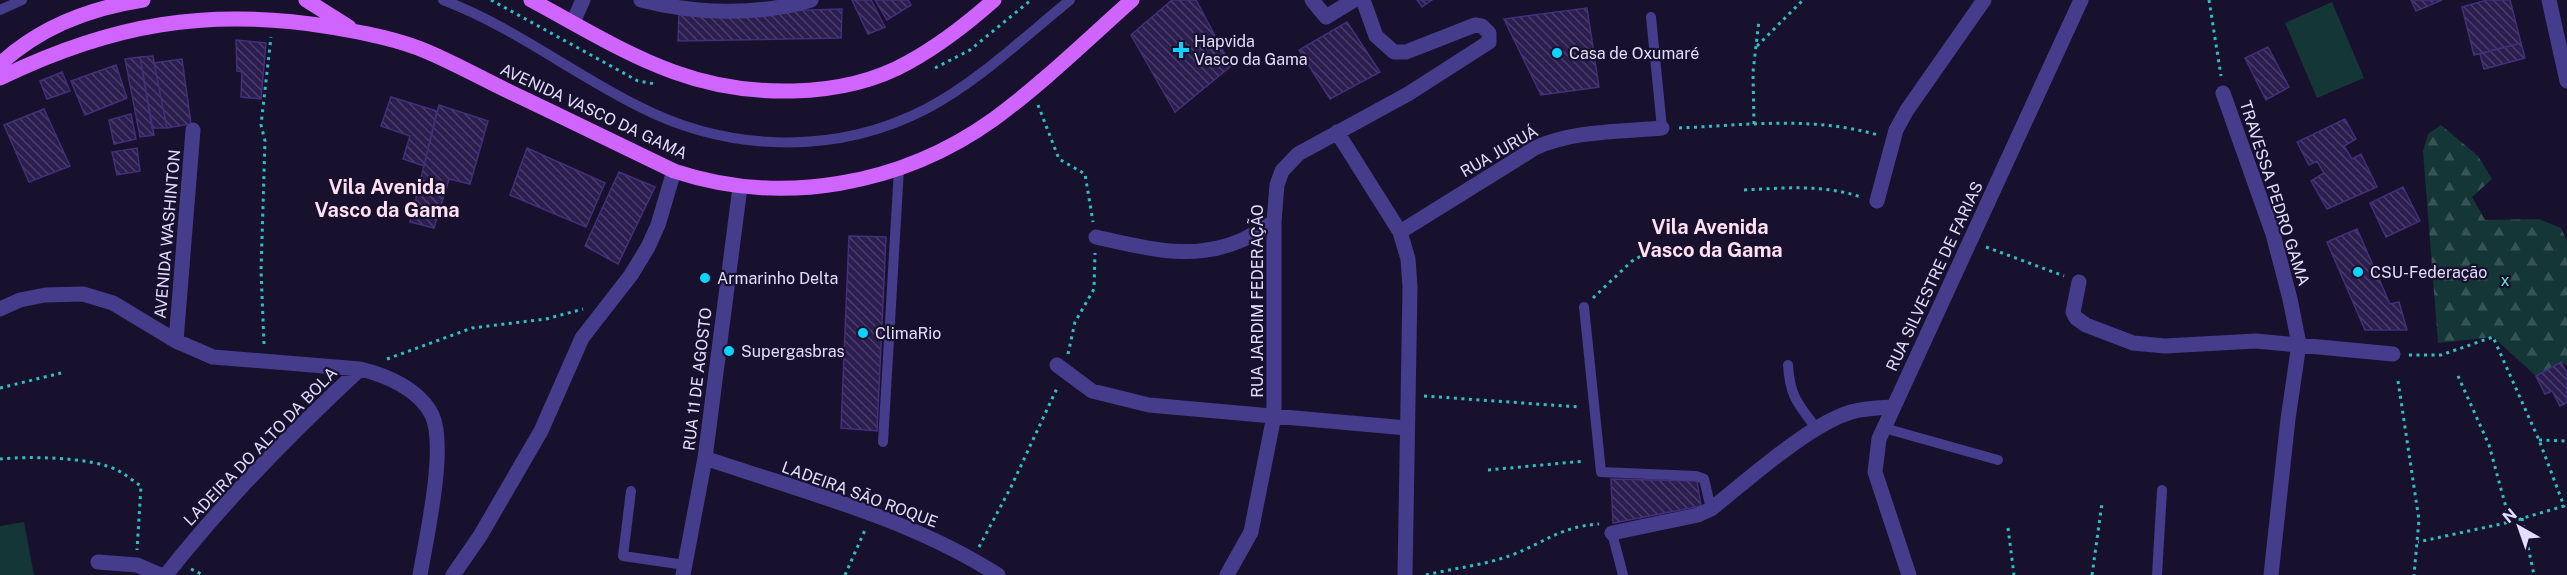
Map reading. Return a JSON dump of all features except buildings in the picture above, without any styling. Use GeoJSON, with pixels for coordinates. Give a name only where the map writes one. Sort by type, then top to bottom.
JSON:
{"type":"FeatureCollection","features":[{"type":"Feature","properties":{"kind":"main road"},"geometry":{"type":"LineString","coordinates":[[0,64],[34,36],[56,24],[88,12],[143,0]]}},
{"type":"Feature","properties":{"kind":"main road"},"geometry":{"type":"LineString","coordinates":[[306,0],[357,32]]}},
{"type":"Feature","properties":{"kind":"main road"},"geometry":{"type":"LineString","coordinates":[[531,0],[635,55],[673,72],[709,84],[751,91],[790,91],[834,87],[873,77],[908,63],[943,41],[994,0]]}},
{"type":"Feature","properties":{"kind":"main road","name":"AVENIDA VASCO DA GAMA"},"geometry":{"type":"LineString","coordinates":[[0,78],[72,46],[126,30],[175,21],[220,17],[308,23],[357,32],[427,52],[674,171],[707,182],[740,188],[783,189],[821,186],[860,179],[899,168],[961,140],[1032,89],[1132,0]]}},
{"type":"Feature","properties":{"kind":"street"},"geometry":{"type":"LineString","coordinates":[[573,22],[582,0]]}},
{"type":"Feature","properties":{"kind":"street"},"geometry":{"type":"LineString","coordinates":[[641,0],[689,9],[709,10],[754,10],[790,6],[811,0]]}},
{"type":"Feature","properties":{"kind":"street"},"geometry":{"type":"LineString","coordinates":[[1312,0],[1326,17],[1354,0]]}},
{"type":"Feature","properties":{"kind":"street","name":"RUA JARDIM FEDERAÇÃO"},"geometry":{"type":"LineString","coordinates":[[1227,575],[1251,532],[1274,416],[1274,222],[1277,185],[1282,171],[1298,154],[1408,94],[1489,42],[1489,33],[1482,26],[1476,25],[1406,52],[1394,52],[1376,36],[1363,0]]}},
{"type":"Feature","properties":{"kind":"street"},"geometry":{"type":"LineString","coordinates":[[1876,201],[1893,139],[1907,110],[1984,0]]}},
{"type":"Feature","properties":{"kind":"street","name":"RUA SILVESTRE DE FARIAS"},"geometry":{"type":"LineString","coordinates":[[1909,575],[1875,472],[1876,456],[1884,428],[2081,0]]}},
{"type":"Feature","properties":{"kind":"street"},"geometry":{"type":"LineString","coordinates":[[2549,0],[2567,81]]}},
{"type":"Feature","properties":{"kind":"street","name":"TRAVESSA PEDRO GAMA"},"geometry":{"type":"LineString","coordinates":[[2223,93],[2273,234],[2299,344],[2288,419],[2271,575]]}},
{"type":"Feature","properties":{"kind":"street","name":"RUA JURUÁ"},"geometry":{"type":"LineString","coordinates":[[1400,232],[1550,141],[1585,135],[1662,128]]}},
{"type":"Feature","properties":{"kind":"street","name":"AVENIDA WASHINTON"},"geometry":{"type":"LineString","coordinates":[[176,341],[193,130]]}},
{"type":"Feature","properties":{"kind":"street"},"geometry":{"type":"LineString","coordinates":[[1337,132],[1400,232],[1408,258],[1410,287],[1405,575]]}},
{"type":"Feature","properties":{"kind":"street"},"geometry":{"type":"LineString","coordinates":[[453,575],[480,536],[541,431],[582,338],[631,275],[648,247],[658,225],[674,171]]}},
{"type":"Feature","properties":{"kind":"street","name":"RUA 11 DE AGOSTO"},"geometry":{"type":"LineString","coordinates":[[684,570],[705,458],[740,188]]}},
{"type":"Feature","properties":{"kind":"street"},"geometry":{"type":"LineString","coordinates":[[1096,237],[1174,253],[1194,253],[1241,240],[1274,222]]}},
{"type":"Feature","properties":{"kind":"street"},"geometry":{"type":"LineString","coordinates":[[2079,282],[2073,312],[2076,318],[2086,325],[2133,343],[2165,346],[2256,341],[2393,354]]}},
{"type":"Feature","properties":{"kind":"street"},"geometry":{"type":"LineString","coordinates":[[0,309],[20,300],[45,295],[83,294],[113,303],[200,354],[265,362],[360,369]]}},
{"type":"Feature","properties":{"kind":"street"},"geometry":{"type":"LineString","coordinates":[[1057,366],[1092,391],[1119,399],[1200,411],[1407,428]]}},
{"type":"Feature","properties":{"kind":"street","name":"LADEIRA DO ALTO DA BOLA"},"geometry":{"type":"LineString","coordinates":[[166,575],[204,528],[296,431],[360,369],[386,375],[404,386],[432,415],[437,438],[436,462],[420,575]]}},
{"type":"Feature","properties":{"kind":"street"},"geometry":{"type":"LineString","coordinates":[[1612,533],[1679,521],[1711,509],[1817,429],[1849,413],[1868,408],[1892,407]]}},
{"type":"Feature","properties":{"kind":"street","name":"LADEIRA SÃO ROQUE"},"geometry":{"type":"LineString","coordinates":[[705,458],[914,530],[960,552],[998,575]]}},
{"type":"Feature","properties":{"kind":"street"},"geometry":{"type":"LineString","coordinates":[[98,562],[137,565],[160,575]]}},
{"type":"Feature","properties":{"kind":"lane"},"geometry":{"type":"LineString","coordinates":[[0,10],[22,0]]}},
{"type":"Feature","properties":{"kind":"lane"},"geometry":{"type":"LineString","coordinates":[[443,0],[489,22],[663,119],[694,130],[766,143],[807,143],[848,136],[888,125],[926,110],[975,76],[1070,0]]}},
{"type":"Feature","properties":{"kind":"lane"},"geometry":{"type":"LineString","coordinates":[[1651,17],[1662,128]]}},
{"type":"Feature","properties":{"kind":"lane"},"geometry":{"type":"LineString","coordinates":[[883,442],[899,168]]}},
{"type":"Feature","properties":{"kind":"lane"},"geometry":{"type":"LineString","coordinates":[[1584,307],[1601,472],[1696,476],[1704,479],[1711,509]]}},
{"type":"Feature","properties":{"kind":"lane"},"geometry":{"type":"LineString","coordinates":[[1788,365],[1789,386],[1796,401],[1817,429]]}},
{"type":"Feature","properties":{"kind":"lane"},"geometry":{"type":"LineString","coordinates":[[1884,428],[1998,460]]}},
{"type":"Feature","properties":{"kind":"lane"},"geometry":{"type":"LineString","coordinates":[[2157,575],[2162,490]]}},
{"type":"Feature","properties":{"kind":"lane"},"geometry":{"type":"LineString","coordinates":[[631,491],[623,556],[684,570]]}},
{"type":"Feature","properties":{"kind":"lane"},"geometry":{"type":"LineString","coordinates":[[1612,533],[1623,575]]}},
{"type":"Feature","properties":{"kind":"path"},"geometry":{"type":"LineString","coordinates":[[491,0],[638,81],[661,86]]}},
{"type":"Feature","properties":{"kind":"path"},"geometry":{"type":"LineString","coordinates":[[932,70],[970,50],[1031,0]]}},
{"type":"Feature","properties":{"kind":"path"},"geometry":{"type":"LineString","coordinates":[[1756,48],[1803,0]]}},
{"type":"Feature","properties":{"kind":"path","name":"TRAVESSA PEDRO GAMA"},"geometry":{"type":"LineString","coordinates":[[2209,0],[2223,93]]}},
{"type":"Feature","properties":{"kind":"path"},"geometry":{"type":"LineString","coordinates":[[265,362],[261,271],[265,141],[261,125],[273,20]]}},
{"type":"Feature","properties":{"kind":"path"},"geometry":{"type":"LineString","coordinates":[[1754,124],[1753,72],[1759,20]]}},
{"type":"Feature","properties":{"kind":"path"},"geometry":{"type":"LineString","coordinates":[[1032,89],[1059,159],[1085,174]]}},
{"type":"Feature","properties":{"kind":"path"},"geometry":{"type":"LineString","coordinates":[[1662,128],[1829,124],[1893,139]]}},
{"type":"Feature","properties":{"kind":"path"},"geometry":{"type":"LineString","coordinates":[[1744,190],[1812,187],[1841,190],[1876,201]]}},
{"type":"Feature","properties":{"kind":"path"},"geometry":{"type":"LineString","coordinates":[[1970,241],[2079,282]]}},
{"type":"Feature","properties":{"kind":"path"},"geometry":{"type":"LineString","coordinates":[[1584,307],[1616,274],[1632,261],[1657,247]]}},
{"type":"Feature","properties":{"kind":"path"},"geometry":{"type":"LineString","coordinates":[[360,369],[472,328],[546,319],[584,309]]}},
{"type":"Feature","properties":{"kind":"path"},"geometry":{"type":"LineString","coordinates":[[2393,354],[2441,355],[2493,337],[2539,440],[2564,506],[2510,522],[2418,542]]}},
{"type":"Feature","properties":{"kind":"path"},"geometry":{"type":"LineString","coordinates":[[0,388],[61,373]]}},
{"type":"Feature","properties":{"kind":"path"},"geometry":{"type":"LineString","coordinates":[[2458,376],[2489,445],[2510,522]]}},
{"type":"Feature","properties":{"kind":"path"},"geometry":{"type":"LineString","coordinates":[[2398,381],[2419,520],[2414,575]]}},
{"type":"Feature","properties":{"kind":"path"},"geometry":{"type":"LineString","coordinates":[[1407,395],[1593,408]]}},
{"type":"Feature","properties":{"kind":"path"},"geometry":{"type":"LineString","coordinates":[[2539,440],[2567,441]]}},
{"type":"Feature","properties":{"kind":"path"},"geometry":{"type":"LineString","coordinates":[[0,459],[19,457],[79,460],[116,469],[141,486],[137,565]]}},
{"type":"Feature","properties":{"kind":"path"},"geometry":{"type":"LineString","coordinates":[[1488,470],[1599,459]]}},
{"type":"Feature","properties":{"kind":"path"},"geometry":{"type":"LineString","coordinates":[[2092,575],[2102,503]]}},
{"type":"Feature","properties":{"kind":"path"},"geometry":{"type":"LineString","coordinates":[[845,575],[872,515]]}},
{"type":"Feature","properties":{"kind":"path"},"geometry":{"type":"LineString","coordinates":[[2522,518],[2534,575]]}},
{"type":"Feature","properties":{"kind":"path"},"geometry":{"type":"LineString","coordinates":[[1426,575],[1514,554],[1556,533],[1579,526],[1603,524],[1612,533]]}},
{"type":"Feature","properties":{"kind":"path"},"geometry":{"type":"LineString","coordinates":[[2008,528],[2014,575]]}},
{"type":"Feature","properties":{"kind":"green space"},"geometry":{"type":"Polygon","coordinates":[[[2332,2],[2364,78],[2317,98],[2285,23],[2332,2]]]}},
{"type":"Feature","properties":{"kind":"green space","name":"x"},"geometry":{"type":"Polygon","coordinates":[[[2441,125],[2478,156],[2492,179],[2472,197],[2485,220],[2539,219],[2561,228],[2567,241],[2567,365],[2561,362],[2536,376],[2493,337],[2438,343],[2423,151],[2428,134],[2441,125]]]}},
{"type":"Feature","properties":{"kind":"green space"},"geometry":{"type":"Polygon","coordinates":[[[24,522],[34,575],[0,575],[0,526],[24,522]]]}},
{"type":"Feature","properties":{"kind":"place","name":"Hapvida Vasco da Gama"},"geometry":{"type":"Point","coordinates":[1181,50]}},
{"type":"Feature","properties":{"kind":"place","name":"Casa de Oxumaré"},"geometry":{"type":"Point","coordinates":[1557,53]}},
{"type":"Feature","properties":{"kind":"place","name":"CSU-Federação"},"geometry":{"type":"Point","coordinates":[2358,272]}},
{"type":"Feature","properties":{"kind":"place","name":"Armarinho Delta"},"geometry":{"type":"Point","coordinates":[705,278]}},
{"type":"Feature","properties":{"kind":"place","name":"ClimaRio"},"geometry":{"type":"Point","coordinates":[863,333]}},
{"type":"Feature","properties":{"kind":"place","name":"Supergasbras"},"geometry":{"type":"Point","coordinates":[729,351]}},
{"type":"Feature","properties":{"kind":"district","name":"Vila Avenida Vasco da Gama"},"geometry":{"type":"Point","coordinates":[387,198]}},
{"type":"Feature","properties":{"kind":"district","name":"Vila Avenida Vasco da Gama"},"geometry":{"type":"Point","coordinates":[1710,238]}}]}
